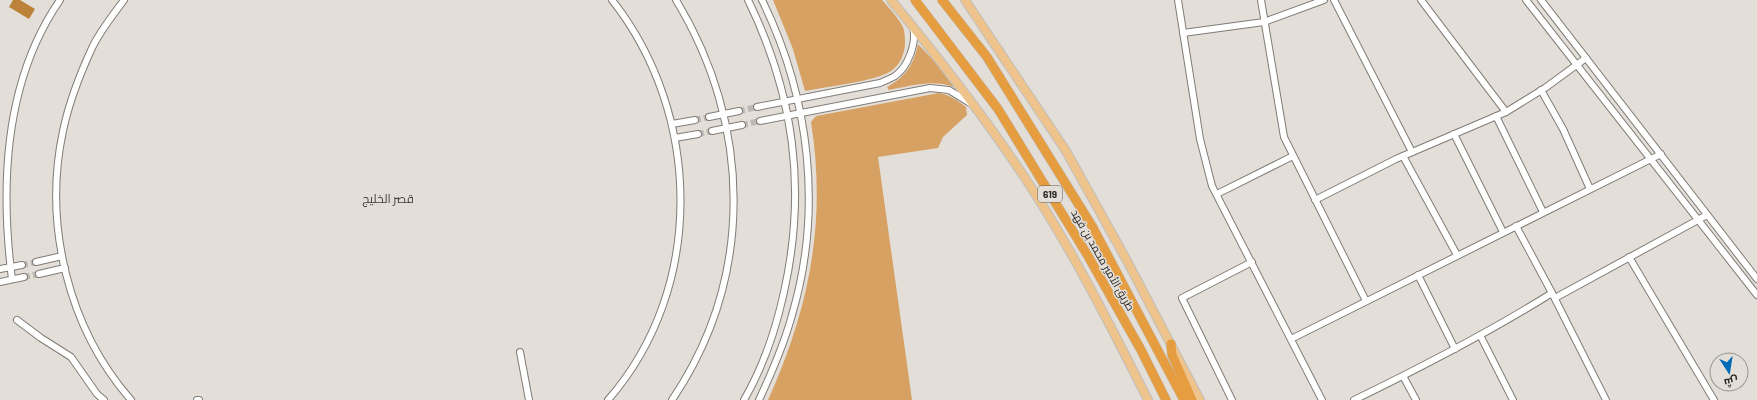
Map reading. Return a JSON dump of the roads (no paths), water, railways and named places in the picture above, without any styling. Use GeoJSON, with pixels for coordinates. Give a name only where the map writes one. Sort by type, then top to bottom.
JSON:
{"type":"FeatureCollection","features":[{"type":"Feature","properties":{"kind":"highway","name":"طريق الأمير محمد بن فهد"},"geometry":{"type":"LineString","coordinates":[[915,0],[998,109],[1088,256],[1141,350],[1166,400]]}},
{"type":"Feature","properties":{"kind":"highway","name":"طريق الأمير محمد بن فهد"},"geometry":{"type":"LineString","coordinates":[[942,0],[987,57],[1092,226],[1184,400]]}},
{"type":"Feature","properties":{"kind":"highway"},"geometry":{"type":"LineString","coordinates":[[1171,344],[1172,355],[1192,400]]}},
{"type":"Feature","properties":{"kind":"main road"},"geometry":{"type":"LineString","coordinates":[[891,0],[978,109],[1036,195],[1083,274],[1148,400]]}},
{"type":"Feature","properties":{"kind":"main road"},"geometry":{"type":"LineString","coordinates":[[965,0],[1066,151],[1126,259],[1200,400]]}},
{"type":"Feature","properties":{"kind":"street"},"geometry":{"type":"LineString","coordinates":[[12,279],[9,267],[3,202],[4,163],[10,124],[19,88],[30,58],[46,23],[60,0]]}},
{"type":"Feature","properties":{"kind":"street"},"geometry":{"type":"LineString","coordinates":[[124,0],[92,47],[66,116],[58,165],[56,201],[62,256],[73,297],[92,344],[104,365],[131,400]]}},
{"type":"Feature","properties":{"kind":"street"},"geometry":{"type":"LineString","coordinates":[[608,400],[619,387],[647,342],[660,311],[670,282],[677,246],[680,205],[680,172],[675,138],[663,93],[651,64],[628,22],[612,0]]}},
{"type":"Feature","properties":{"kind":"street"},"geometry":{"type":"LineString","coordinates":[[672,400],[692,366],[708,332],[720,295],[729,255],[734,208],[731,150],[724,114],[707,60],[690,23],[676,0]]}},
{"type":"Feature","properties":{"kind":"street"},"geometry":{"type":"LineString","coordinates":[[744,400],[765,355],[780,311],[790,265],[796,210],[793,142],[788,115],[778,76],[765,37],[748,0]]}},
{"type":"Feature","properties":{"kind":"street"},"geometry":{"type":"LineString","coordinates":[[759,400],[777,360],[793,314],[803,267],[809,210],[806,141],[801,113],[782,45],[762,0]]}},
{"type":"Feature","properties":{"kind":"street"},"geometry":{"type":"LineString","coordinates":[[1178,0],[1200,139],[1207,167],[1217,194],[1322,400]]}},
{"type":"Feature","properties":{"kind":"street"},"geometry":{"type":"LineString","coordinates":[[1261,0],[1284,137],[1366,301]]}},
{"type":"Feature","properties":{"kind":"street"},"geometry":{"type":"LineString","coordinates":[[1183,33],[1264,22],[1324,0]]}},
{"type":"Feature","properties":{"kind":"street"},"geometry":{"type":"LineString","coordinates":[[1334,0],[1412,152]]}},
{"type":"Feature","properties":{"kind":"street"},"geometry":{"type":"LineString","coordinates":[[1421,0],[1506,112]]}},
{"type":"Feature","properties":{"kind":"street"},"geometry":{"type":"LineString","coordinates":[[1526,0],[1757,295]]}},
{"type":"Feature","properties":{"kind":"street"},"geometry":{"type":"LineString","coordinates":[[1541,0],[1757,279]]}},
{"type":"Feature","properties":{"kind":"street"},"geometry":{"type":"LineString","coordinates":[[757,107],[880,83],[894,77],[903,69],[909,56],[914,39],[912,25]]}},
{"type":"Feature","properties":{"kind":"street"},"geometry":{"type":"LineString","coordinates":[[1315,200],[1403,156],[1506,112],[1541,90],[1586,58]]}},
{"type":"Feature","properties":{"kind":"street"},"geometry":{"type":"LineString","coordinates":[[760,121],[930,88],[949,90],[978,109]]}},
{"type":"Feature","properties":{"kind":"street"},"geometry":{"type":"LineString","coordinates":[[1541,90],[1564,129],[1590,188]]}},
{"type":"Feature","properties":{"kind":"street"},"geometry":{"type":"LineString","coordinates":[[709,117],[739,111]]}},
{"type":"Feature","properties":{"kind":"street"},"geometry":{"type":"LineString","coordinates":[[1496,116],[1543,212]]}},
{"type":"Feature","properties":{"kind":"street"},"geometry":{"type":"LineString","coordinates":[[672,124],[695,120]]}},
{"type":"Feature","properties":{"kind":"street"},"geometry":{"type":"LineString","coordinates":[[712,131],[742,125]]}},
{"type":"Feature","properties":{"kind":"street"},"geometry":{"type":"LineString","coordinates":[[675,138],[698,134]]}},
{"type":"Feature","properties":{"kind":"street"},"geometry":{"type":"LineString","coordinates":[[1454,134],[1503,232]]}},
{"type":"Feature","properties":{"kind":"street"},"geometry":{"type":"LineString","coordinates":[[1291,339],[1650,158],[1661,154]]}},
{"type":"Feature","properties":{"kind":"street"},"geometry":{"type":"LineString","coordinates":[[1217,194],[1293,156]]}},
{"type":"Feature","properties":{"kind":"street"},"geometry":{"type":"LineString","coordinates":[[1403,156],[1458,255]]}},
{"type":"Feature","properties":{"kind":"street"},"geometry":{"type":"LineString","coordinates":[[1354,400],[1455,349],[1553,295],[1629,257],[1707,215]]}},
{"type":"Feature","properties":{"kind":"street"},"geometry":{"type":"LineString","coordinates":[[1516,226],[1606,400]]}},
{"type":"Feature","properties":{"kind":"street"},"geometry":{"type":"LineString","coordinates":[[36,262],[62,256]]}},
{"type":"Feature","properties":{"kind":"street"},"geometry":{"type":"LineString","coordinates":[[1629,257],[1714,400]]}},
{"type":"Feature","properties":{"kind":"street"},"geometry":{"type":"LineString","coordinates":[[1232,400],[1182,298],[1252,262]]}},
{"type":"Feature","properties":{"kind":"street"},"geometry":{"type":"LineString","coordinates":[[0,269],[22,265]]}},
{"type":"Feature","properties":{"kind":"street"},"geometry":{"type":"LineString","coordinates":[[39,274],[65,268]]}},
{"type":"Feature","properties":{"kind":"street"},"geometry":{"type":"LineString","coordinates":[[1418,275],[1455,349]]}},
{"type":"Feature","properties":{"kind":"street"},"geometry":{"type":"LineString","coordinates":[[0,282],[24,277]]}},
{"type":"Feature","properties":{"kind":"street"},"geometry":{"type":"LineString","coordinates":[[17,320],[41,338],[71,357],[97,394],[104,400]]}},
{"type":"Feature","properties":{"kind":"street"},"geometry":{"type":"LineString","coordinates":[[1480,335],[1513,400]]}},
{"type":"Feature","properties":{"kind":"street"},"geometry":{"type":"LineString","coordinates":[[520,352],[529,400]]}},
{"type":"Feature","properties":{"kind":"street"},"geometry":{"type":"LineString","coordinates":[[1403,376],[1416,400]]}},
{"type":"Feature","properties":{"kind":"tunnel"},"geometry":{"type":"LineString","coordinates":[[739,111],[757,107]]}},
{"type":"Feature","properties":{"kind":"tunnel"},"geometry":{"type":"LineString","coordinates":[[695,120],[709,117]]}},
{"type":"Feature","properties":{"kind":"tunnel"},"geometry":{"type":"LineString","coordinates":[[742,125],[760,121]]}},
{"type":"Feature","properties":{"kind":"tunnel"},"geometry":{"type":"LineString","coordinates":[[698,134],[712,131]]}},
{"type":"Feature","properties":{"kind":"tunnel"},"geometry":{"type":"LineString","coordinates":[[22,265],[36,262]]}},
{"type":"Feature","properties":{"kind":"tunnel"},"geometry":{"type":"LineString","coordinates":[[24,277],[39,274]]}},
{"type":"Feature","properties":{"kind":"district","name":"قصر الخليج"},"geometry":{"type":"Point","coordinates":[388,199]}}]}
